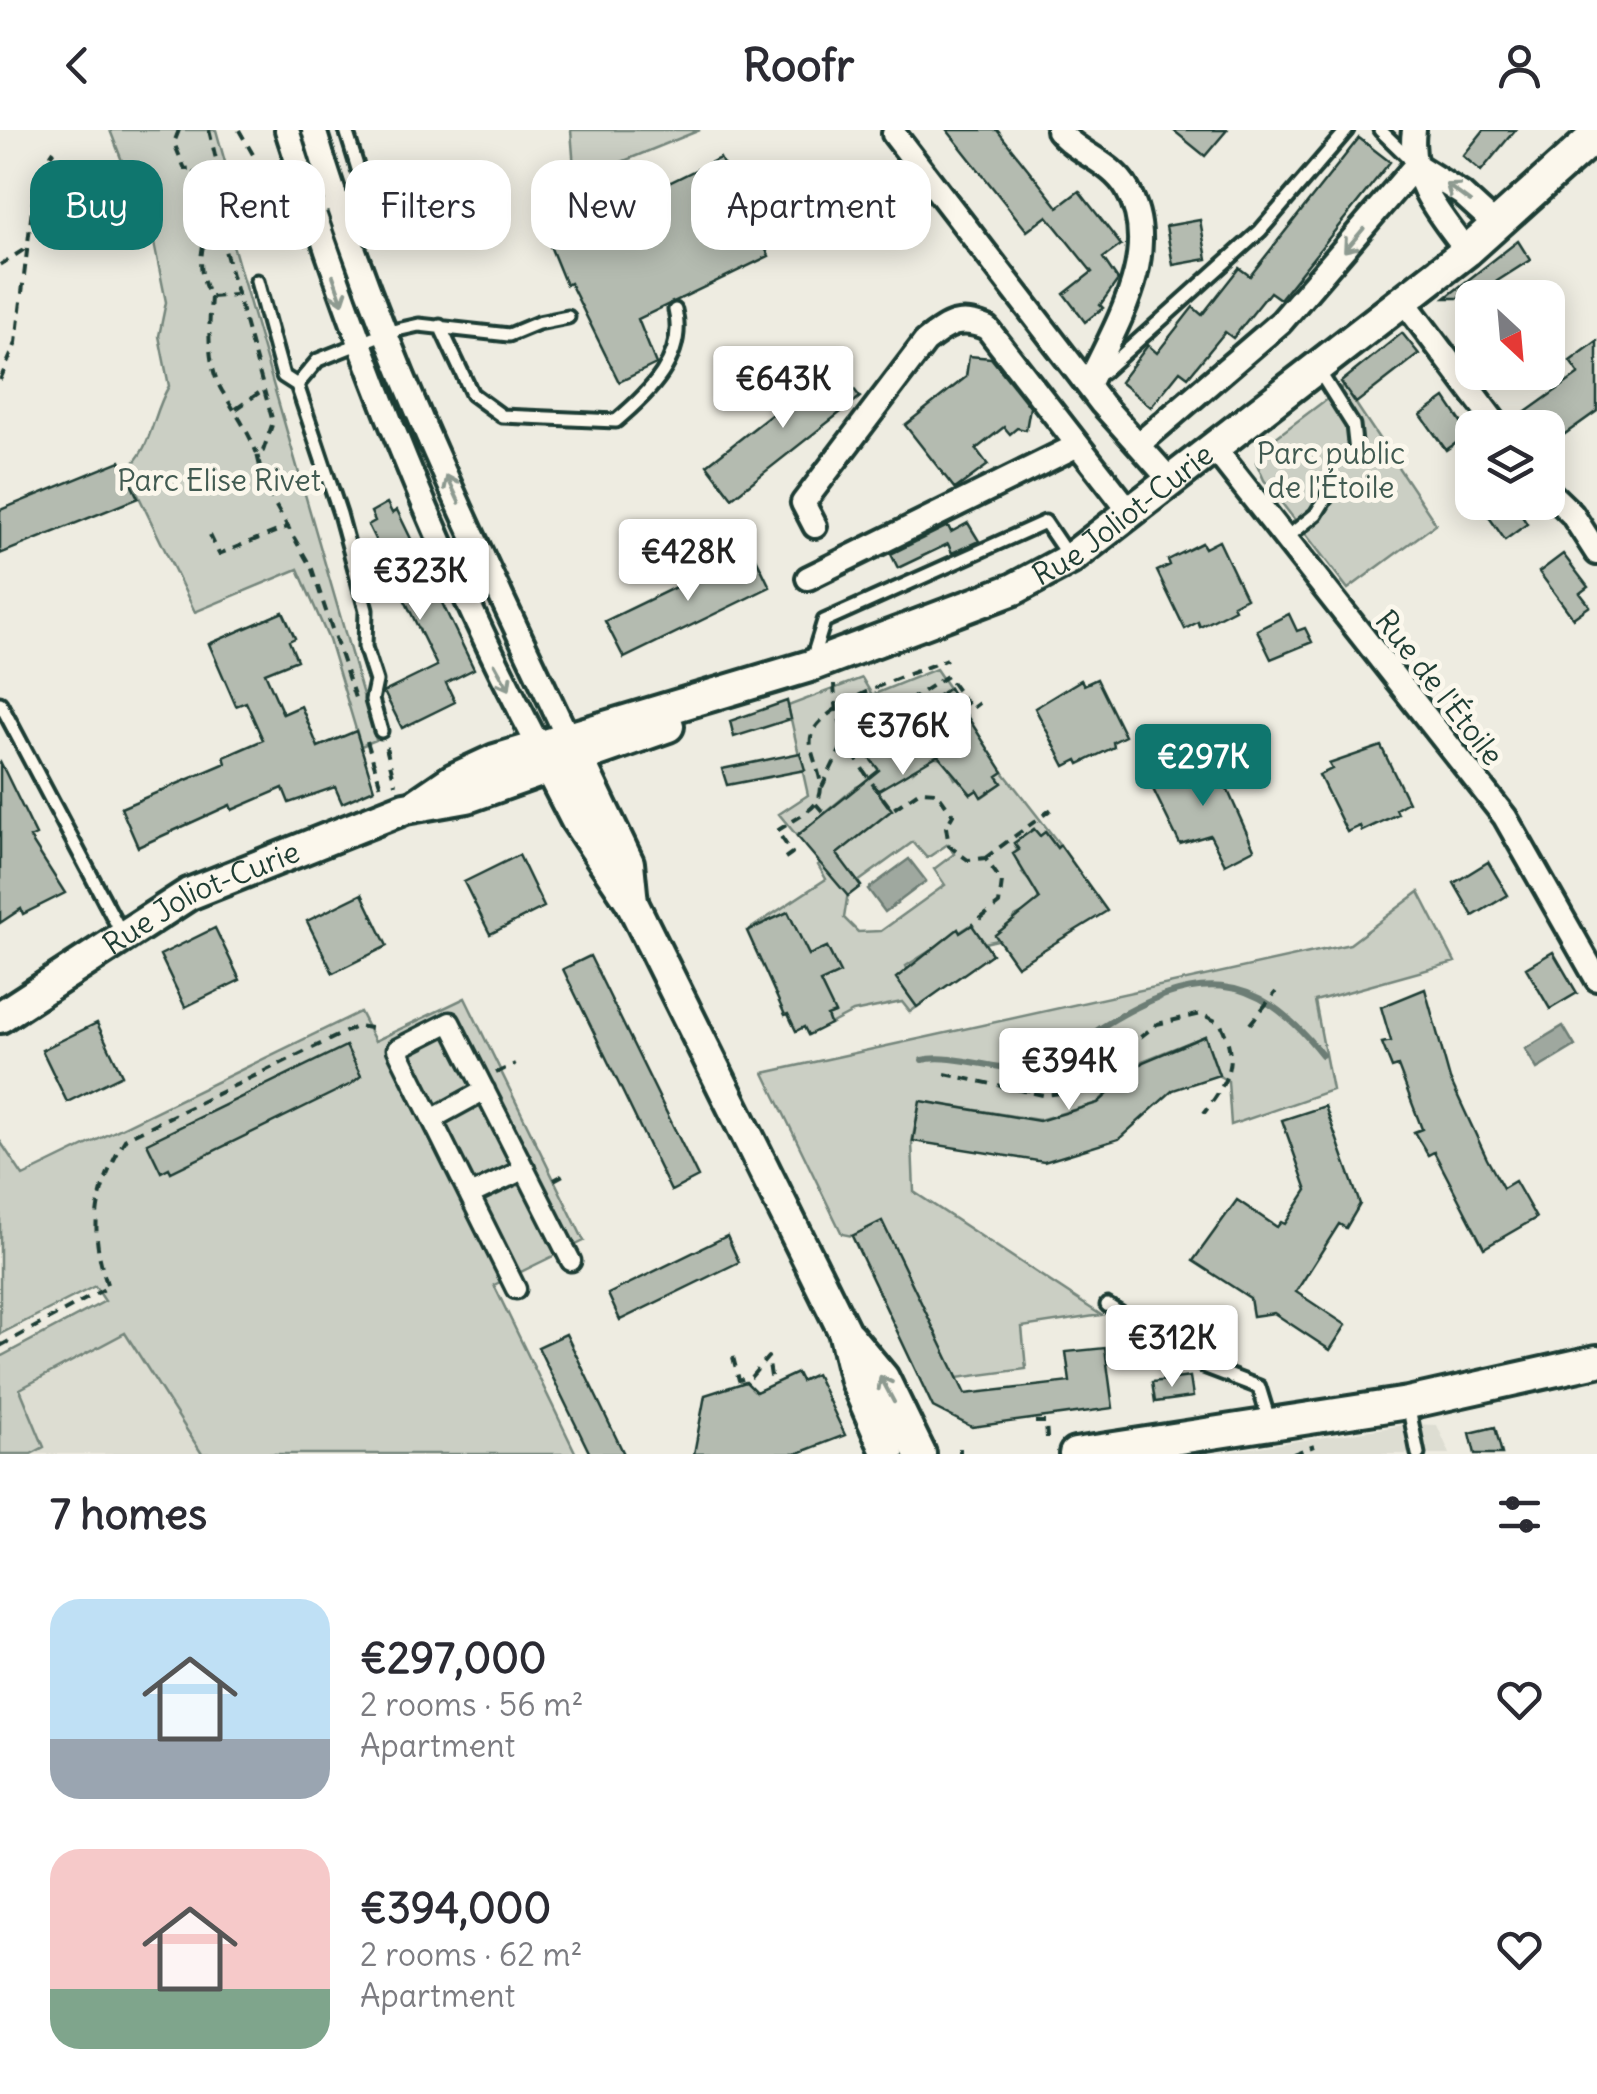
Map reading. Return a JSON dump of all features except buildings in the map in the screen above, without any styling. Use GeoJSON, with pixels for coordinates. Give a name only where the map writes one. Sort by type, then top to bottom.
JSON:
{"type":"FeatureCollection","features":[{"type":"Feature","properties":{"kind":"main road","name":"Rue Joliot-Curie"},"geometry":{"type":"LineString","coordinates":[[558,752],[706,694],[736,691],[818,663],[1014,589],[1070,559],[1467,251],[1597,134]]}},
{"type":"Feature","properties":{"kind":"main road","name":"Rue Joliot-Curie"},"geometry":{"type":"LineString","coordinates":[[0,1017],[122,934],[189,894],[454,779],[558,752],[635,738],[713,709],[736,691]]}},
{"type":"Feature","properties":{"kind":"main road"},"geometry":{"type":"LineString","coordinates":[[617,839],[608,789],[617,759],[635,738]]}},
{"type":"Feature","properties":{"kind":"main road"},"geometry":{"type":"LineString","coordinates":[[558,752],[617,839],[628,863],[632,902]]}},
{"type":"Feature","properties":{"kind":"main road"},"geometry":{"type":"LineString","coordinates":[[558,752],[610,874],[632,902],[844,1331],[856,1380],[888,1454]]}},
{"type":"Feature","properties":{"kind":"main road"},"geometry":{"type":"LineString","coordinates":[[844,1331],[883,1378],[920,1454]]}},
{"type":"Feature","properties":{"kind":"main road"},"geometry":{"type":"LineString","coordinates":[[1075,1454],[1131,1449],[1408,1403],[1597,1361]]}},
{"type":"Feature","properties":{"kind":"street"},"geometry":{"type":"LineString","coordinates":[[288,130],[296,160]]}},
{"type":"Feature","properties":{"kind":"street"},"geometry":{"type":"LineString","coordinates":[[314,130],[336,202],[558,752]]}},
{"type":"Feature","properties":{"kind":"street"},"geometry":{"type":"LineString","coordinates":[[1058,130],[1127,188],[1139,221],[1139,264],[1088,385]]}},
{"type":"Feature","properties":{"kind":"street"},"geometry":{"type":"LineString","coordinates":[[1414,130],[1416,165],[1432,205],[1467,251]]}},
{"type":"Feature","properties":{"kind":"street"},"geometry":{"type":"LineString","coordinates":[[894,134],[1088,385],[1171,481]]}},
{"type":"Feature","properties":{"kind":"street"},"geometry":{"type":"LineString","coordinates":[[1139,444],[1282,322],[1416,165]]}},
{"type":"Feature","properties":{"kind":"street"},"geometry":{"type":"LineString","coordinates":[[1416,165],[1462,194],[1497,226]]}},
{"type":"Feature","properties":{"kind":"street"},"geometry":{"type":"LineString","coordinates":[[324,250],[412,481],[494,661],[558,752]]}},
{"type":"Feature","properties":{"kind":"street"},"geometry":{"type":"LineString","coordinates":[[1403,300],[1486,410]]}},
{"type":"Feature","properties":{"kind":"street"},"geometry":{"type":"LineString","coordinates":[[814,526],[803,503],[925,342],[947,324],[968,319],[987,328],[1131,512]]}},
{"type":"Feature","properties":{"kind":"street"},"geometry":{"type":"LineString","coordinates":[[808,578],[1078,445]]}},
{"type":"Feature","properties":{"kind":"street","name":"Rue de l'Étoile"},"geometry":{"type":"LineString","coordinates":[[1214,448],[1505,817],[1597,979]]}},
{"type":"Feature","properties":{"kind":"street"},"geometry":{"type":"LineString","coordinates":[[1565,508],[1597,553]]}},
{"type":"Feature","properties":{"kind":"street"},"geometry":{"type":"LineString","coordinates":[[516,1288],[398,1048],[450,1022],[571,1261]]}},
{"type":"Feature","properties":{"kind":"street"},"geometry":{"type":"LineString","coordinates":[[432,1119],[485,1090]]}},
{"type":"Feature","properties":{"kind":"street"},"geometry":{"type":"LineString","coordinates":[[470,1195],[524,1169]]}},
{"type":"Feature","properties":{"kind":"lane"},"geometry":{"type":"LineString","coordinates":[[325,208],[355,196],[362,182],[346,130]]}},
{"type":"Feature","properties":{"kind":"lane"},"geometry":{"type":"LineString","coordinates":[[1088,385],[1260,231],[1346,130]]}},
{"type":"Feature","properties":{"kind":"lane"},"geometry":{"type":"LineString","coordinates":[[1380,130],[1416,165]]}},
{"type":"Feature","properties":{"kind":"lane"},"geometry":{"type":"LineString","coordinates":[[257,281],[283,376],[297,385],[340,514],[366,610],[364,647],[376,681],[372,700],[382,731]]}},
{"type":"Feature","properties":{"kind":"lane"},"geometry":{"type":"LineString","coordinates":[[440,326],[472,394],[502,416],[616,421],[649,393],[669,362],[678,323],[675,310]]}},
{"type":"Feature","properties":{"kind":"lane"},"geometry":{"type":"LineString","coordinates":[[297,385],[318,360],[388,332],[419,325],[509,335],[538,323],[568,317]]}},
{"type":"Feature","properties":{"kind":"lane"},"geometry":{"type":"LineString","coordinates":[[1317,368],[1354,425],[1356,452]]}},
{"type":"Feature","properties":{"kind":"lane"},"geometry":{"type":"LineString","coordinates":[[1284,540],[1316,514],[1332,488]]}},
{"type":"Feature","properties":{"kind":"lane"},"geometry":{"type":"LineString","coordinates":[[818,663],[824,622],[1046,522],[1070,559]]}},
{"type":"Feature","properties":{"kind":"lane"},"geometry":{"type":"LineString","coordinates":[[0,703],[122,934]]}},
{"type":"Feature","properties":{"kind":"lane"},"geometry":{"type":"LineString","coordinates":[[1108,1305],[1204,1366],[1258,1387],[1270,1424]]}},
{"type":"Feature","properties":{"kind":"lane"},"geometry":{"type":"LineString","coordinates":[[1408,1403],[1418,1454]]}},
{"type":"Feature","properties":{"kind":"path"},"geometry":{"type":"LineString","coordinates":[[179,130],[174,143],[183,165]]}},
{"type":"Feature","properties":{"kind":"path"},"geometry":{"type":"LineString","coordinates":[[209,130],[216,160]]}},
{"type":"Feature","properties":{"kind":"path"},"geometry":{"type":"LineString","coordinates":[[239,130],[256,160]]}},
{"type":"Feature","properties":{"kind":"path"},"geometry":{"type":"LineString","coordinates":[[0,380],[16,344],[36,176],[54,150]]}},
{"type":"Feature","properties":{"kind":"path"},"geometry":{"type":"LineString","coordinates":[[0,265],[28,247]]}},
{"type":"Feature","properties":{"kind":"path"},"geometry":{"type":"LineString","coordinates":[[200,250],[211,297],[209,343],[220,388],[236,408],[257,454],[265,487],[290,526],[336,634],[357,706]]}},
{"type":"Feature","properties":{"kind":"path"},"geometry":{"type":"LineString","coordinates":[[224,250],[273,422],[263,452],[257,454]]}},
{"type":"Feature","properties":{"kind":"path"},"geometry":{"type":"LineString","coordinates":[[211,297],[235,295]]}},
{"type":"Feature","properties":{"kind":"path"},"geometry":{"type":"LineString","coordinates":[[236,408],[264,390]]}},
{"type":"Feature","properties":{"kind":"path"},"geometry":{"type":"LineString","coordinates":[[210,535],[219,554],[290,526]]}},
{"type":"Feature","properties":{"kind":"path"},"geometry":{"type":"LineString","coordinates":[[822,787],[810,737],[815,726],[835,712],[947,660]]}},
{"type":"Feature","properties":{"kind":"path"},"geometry":{"type":"LineString","coordinates":[[818,663],[834,684],[835,712],[844,742],[892,810],[920,791],[937,792],[953,815],[946,827],[949,846],[968,860],[985,858],[1054,808]]}},
{"type":"Feature","properties":{"kind":"path"},"geometry":{"type":"LineString","coordinates":[[785,858],[792,853],[777,831],[816,804],[844,742],[865,725],[913,701],[947,676],[972,709],[979,703]]}},
{"type":"Feature","properties":{"kind":"path"},"geometry":{"type":"LineString","coordinates":[[913,701],[921,711]]}},
{"type":"Feature","properties":{"kind":"path"},"geometry":{"type":"LineString","coordinates":[[362,724],[396,803]]}},
{"type":"Feature","properties":{"kind":"path"},"geometry":{"type":"LineString","coordinates":[[382,731],[398,784],[396,803]]}},
{"type":"Feature","properties":{"kind":"path"},"geometry":{"type":"LineString","coordinates":[[816,804],[822,812]]}},
{"type":"Feature","properties":{"kind":"path"},"geometry":{"type":"LineString","coordinates":[[972,925],[999,904],[1002,882],[985,858]]}},
{"type":"Feature","properties":{"kind":"path"},"geometry":{"type":"LineString","coordinates":[[1250,1024],[1274,995]]}},
{"type":"Feature","properties":{"kind":"path"},"geometry":{"type":"LineString","coordinates":[[945,1074],[1027,1092],[1061,1092],[1082,1083],[1157,1024],[1201,1014],[1220,1023],[1232,1056],[1228,1081],[1204,1114]]}},
{"type":"Feature","properties":{"kind":"path"},"geometry":{"type":"LineString","coordinates":[[0,1346],[108,1287],[94,1246],[98,1209],[106,1172],[126,1138],[358,1026],[376,1029]]}},
{"type":"Feature","properties":{"kind":"path"},"geometry":{"type":"LineString","coordinates":[[1027,1092],[1033,1059]]}},
{"type":"Feature","properties":{"kind":"path"},"geometry":{"type":"LineString","coordinates":[[733,1356],[740,1380],[751,1377],[768,1357],[772,1382]]}},
{"type":"Feature","properties":{"kind":"path"},"geometry":{"type":"LineString","coordinates":[[1035,1422],[1046,1422],[1047,1438]]}},
{"type":"Feature","properties":{"kind":"path"},"geometry":{"type":"LineString","coordinates":[[1293,1454],[1324,1442]]}},
{"type":"Feature","properties":{"kind":"shaded area"},"geometry":{"type":"Polygon","coordinates":[[[909,859],[926,881],[885,912],[868,889],[909,859]]]}},
{"type":"Feature","properties":{"kind":"shaded area"},"geometry":{"type":"Polygon","coordinates":[[[1563,1026],[1575,1046],[1537,1069],[1525,1049],[1563,1026]]]}},
{"type":"Feature","properties":{"kind":"shaded area"},"geometry":{"type":"Polygon","coordinates":[[[107,1300],[205,1454],[0,1454],[0,1357],[107,1300]]]}},
{"type":"Feature","properties":{"kind":"shaded area"},"geometry":{"type":"Polygon","coordinates":[[[1412,1424],[1437,1425],[1450,1454],[1210,1454],[1412,1424]]]}},
{"type":"Feature","properties":{"kind":"green space","name":"Parc Elise Rivet"},"geometry":{"type":"Polygon","coordinates":[[[110,130],[216,130],[224,160],[183,160],[183,250],[234,250],[376,740],[361,746],[329,640],[298,569],[195,612],[126,470],[147,442],[169,386],[159,336],[166,302],[156,250],[163,250],[163,160],[122,160],[110,130]]]}},
{"type":"Feature","properties":{"kind":"green space"},"geometry":{"type":"Polygon","coordinates":[[[571,130],[700,130],[626,160],[573,160],[571,130]]]}},
{"type":"Feature","properties":{"kind":"green space","name":"Parc public de l'Étoile"},"geometry":{"type":"Polygon","coordinates":[[[1344,386],[1436,524],[1348,589],[1264,480],[1256,462],[1267,444],[1344,386]]]}},
{"type":"Feature","properties":{"kind":"green space"},"geometry":{"type":"Polygon","coordinates":[[[936,669],[949,688],[884,733],[868,756],[888,783],[909,769],[912,772],[930,756],[944,758],[955,779],[959,777],[971,794],[977,790],[982,797],[1002,783],[997,776],[1003,772],[1060,845],[1057,848],[1046,832],[1040,836],[1034,829],[1014,843],[1025,870],[1022,873],[1039,892],[1037,906],[1015,917],[998,940],[984,943],[971,925],[906,966],[908,970],[897,978],[917,1007],[910,1012],[902,1002],[853,1012],[830,1024],[827,1016],[834,1013],[820,982],[839,973],[827,947],[808,956],[788,912],[747,931],[826,879],[818,865],[892,810],[870,781],[856,787],[797,836],[779,814],[808,795],[788,706],[862,678],[872,695],[936,669]],[[913,842],[858,882],[851,873],[844,918],[858,932],[881,931],[945,885],[934,869],[954,854],[948,844],[927,858],[913,842]]]}},
{"type":"Feature","properties":{"kind":"green space"},"geometry":{"type":"Polygon","coordinates":[[[1419,892],[1455,962],[1315,1001],[1332,1090],[1231,1125],[1228,1081],[1219,1076],[1205,1036],[1142,1061],[1097,1103],[1039,1120],[920,1101],[912,1142],[914,1192],[1101,1315],[1022,1327],[1026,1369],[957,1378],[882,1222],[852,1236],[842,1234],[764,1073],[1350,944],[1419,892]]]}},
{"type":"Feature","properties":{"kind":"green space"},"geometry":{"type":"Polygon","coordinates":[[[465,998],[584,1241],[494,1285],[576,1454],[202,1454],[125,1333],[20,1389],[44,1447],[31,1454],[0,1454],[0,1357],[105,1301],[95,1286],[0,1334],[0,1141],[23,1176],[360,1012],[375,1041],[465,998]]]}},
{"type":"Feature","properties":{"kind":"waterway"},"geometry":{"type":"LineString","coordinates":[[922,1060],[1037,1068],[1135,1008],[1195,987],[1247,993],[1272,1006],[1297,1026],[1322,1055]]}}]}
